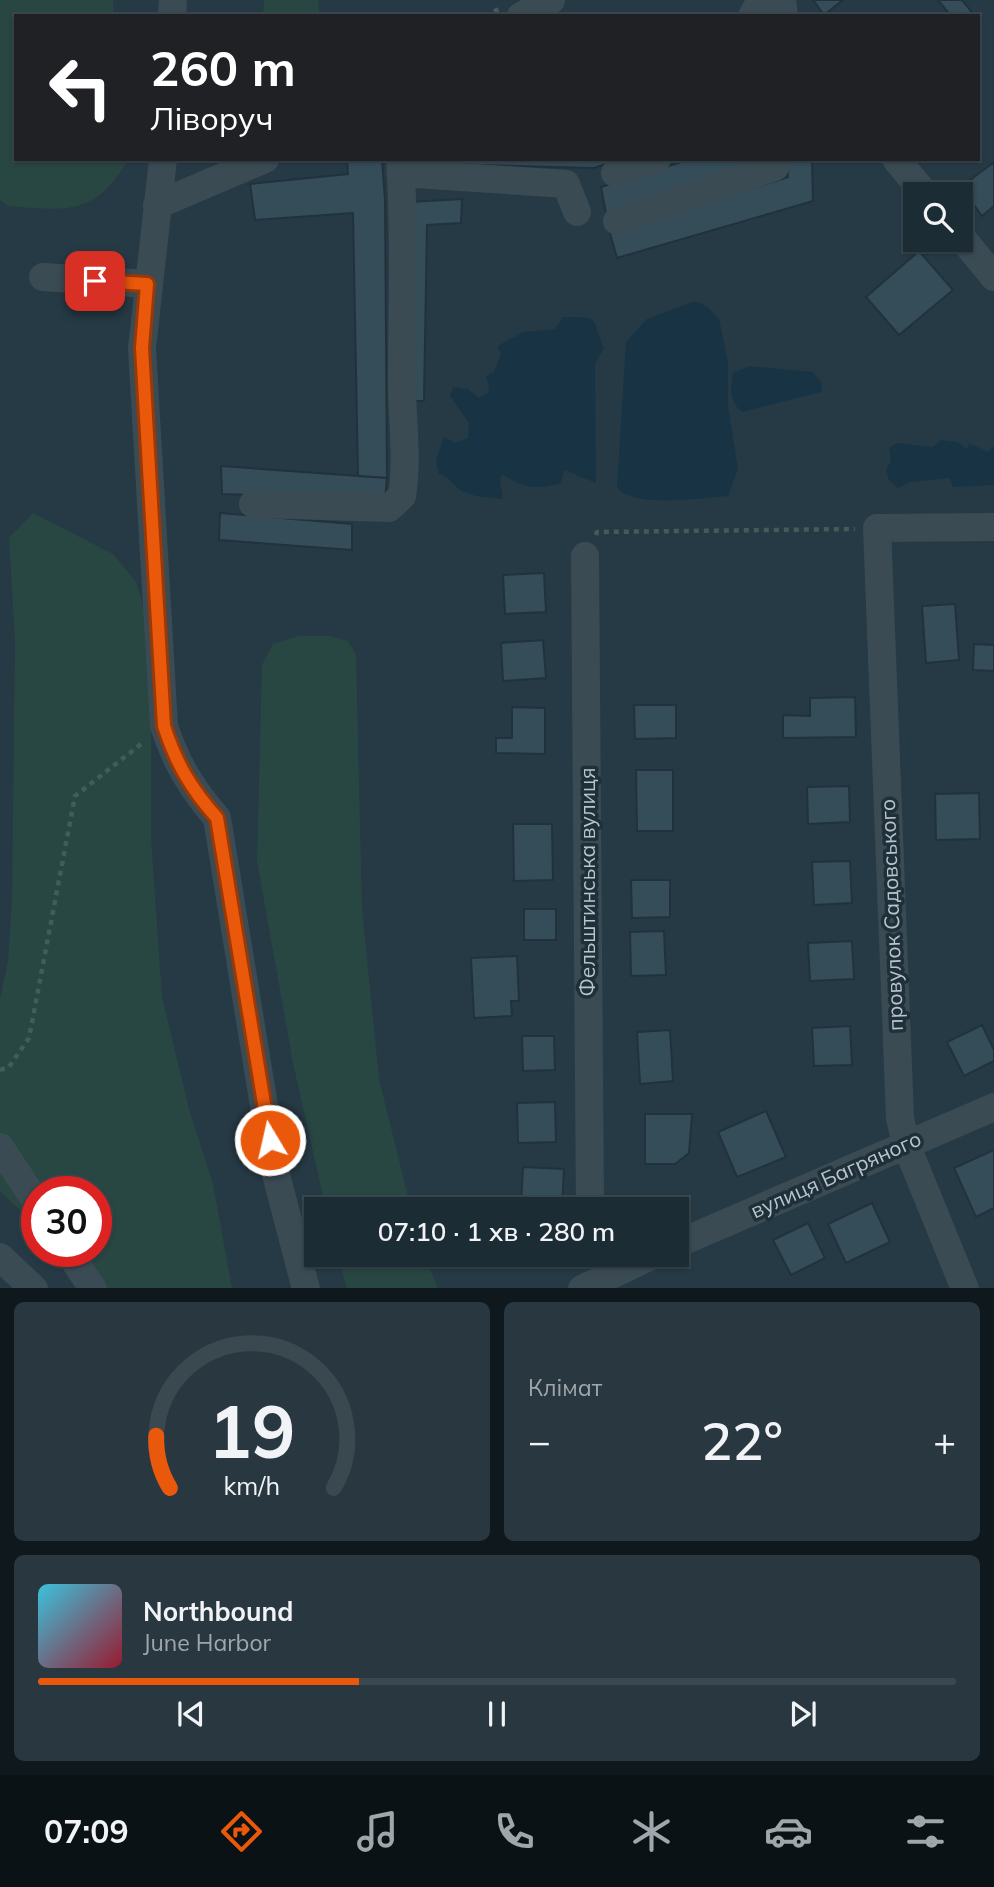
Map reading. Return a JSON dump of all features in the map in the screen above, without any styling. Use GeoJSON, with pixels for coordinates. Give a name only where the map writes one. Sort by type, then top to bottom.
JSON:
{"type":"FeatureCollection","features":[{"type":"Feature","properties":{"kind":"street"},"geometry":{"type":"LineString","coordinates":[[525,14],[551,0]]}},
{"type":"Feature","properties":{"kind":"street"},"geometry":{"type":"LineString","coordinates":[[163,161],[142,348],[164,726],[173,755],[190,787],[217,818],[274,1167],[306,1288]]}},
{"type":"Feature","properties":{"kind":"street"},"geometry":{"type":"LineString","coordinates":[[157,205],[260,161]]}},
{"type":"Feature","properties":{"kind":"street"},"geometry":{"type":"LineString","coordinates":[[615,173],[651,161]]}},
{"type":"Feature","properties":{"kind":"street"},"geometry":{"type":"LineString","coordinates":[[617,221],[775,167],[774,161]]}},
{"type":"Feature","properties":{"kind":"street"},"geometry":{"type":"LineString","coordinates":[[898,161],[915,182]]}},
{"type":"Feature","properties":{"kind":"street"},"geometry":{"type":"LineString","coordinates":[[253,504],[389,508],[402,496],[406,463],[400,166],[566,184],[577,212]]}},
{"type":"Feature","properties":{"kind":"street"},"geometry":{"type":"LineString","coordinates":[[973,252],[994,277]]}},
{"type":"Feature","properties":{"kind":"street"},"geometry":{"type":"LineString","coordinates":[[43,277],[147,284]]}},
{"type":"Feature","properties":{"kind":"street"},"geometry":{"type":"LineString","coordinates":[[877,528],[994,527]]}},
{"type":"Feature","properties":{"kind":"street","name":"провулок Садовського"},"geometry":{"type":"LineString","coordinates":[[877,528],[900,1118],[906,1144],[965,1288]]}},
{"type":"Feature","properties":{"kind":"street","name":"Фельштинська вулиця"},"geometry":{"type":"LineString","coordinates":[[585,556],[590,1197]]}},
{"type":"Feature","properties":{"kind":"street","name":"вулиця Багряного"},"geometry":{"type":"LineString","coordinates":[[689,1239],[994,1107]]}},
{"type":"Feature","properties":{"kind":"street"},"geometry":{"type":"LineString","coordinates":[[0,1147],[21,1179]]}},
{"type":"Feature","properties":{"kind":"street"},"geometry":{"type":"LineString","coordinates":[[0,1257],[33,1288]]}},
{"type":"Feature","properties":{"kind":"street"},"geometry":{"type":"LineString","coordinates":[[79,1267],[92,1288]]}},
{"type":"Feature","properties":{"kind":"street"},"geometry":{"type":"LineString","coordinates":[[588,1275],[614,1267]]}},
{"type":"Feature","properties":{"kind":"path"},"geometry":{"type":"LineString","coordinates":[[585,556],[597,532],[877,528]]}},
{"type":"Feature","properties":{"kind":"path"},"geometry":{"type":"LineString","coordinates":[[0,1070],[9,1067],[29,1038],[75,796],[164,726]]}},
{"type":"Feature","properties":{"kind":"green space"},"geometry":{"type":"Polygon","coordinates":[[[0,0],[113,0],[114,14],[14,14],[14,161],[127,161],[104,191],[78,206],[47,209],[8,206],[0,200],[0,0]]]}},
{"type":"Feature","properties":{"kind":"green space"},"geometry":{"type":"Polygon","coordinates":[[[264,0],[318,0],[320,14],[263,14],[264,0]]]}},
{"type":"Feature","properties":{"kind":"green space"},"geometry":{"type":"Polygon","coordinates":[[[33,513],[113,554],[136,582],[151,630],[151,838],[162,997],[189,1109],[213,1184],[232,1288],[91,1288],[79,1267],[112,1267],[112,1176],[21,1176],[21,1211],[0,1192],[0,999],[8,961],[12,899],[15,641],[9,538],[33,513]]]}},
{"type":"Feature","properties":{"kind":"green space"},"geometry":{"type":"Polygon","coordinates":[[[299,636],[330,636],[348,641],[356,654],[362,909],[379,1079],[408,1197],[323,1197],[293,1063],[257,861],[262,665],[273,644],[299,636]]]}},
{"type":"Feature","properties":{"kind":"green space"},"geometry":{"type":"Polygon","coordinates":[[[341,1267],[429,1267],[438,1288],[347,1288],[341,1267]]]}},
{"type":"Feature","properties":{"kind":"water"},"geometry":{"type":"Polygon","coordinates":[[[695,301],[708,307],[719,319],[728,362],[728,406],[738,469],[728,496],[686,500],[637,498],[625,494],[617,487],[626,342],[647,319],[695,301]]]}},
{"type":"Feature","properties":{"kind":"water"},"geometry":{"type":"Polygon","coordinates":[[[563,317],[593,320],[604,348],[595,364],[596,483],[564,470],[561,483],[545,487],[523,485],[502,474],[500,481],[503,499],[462,491],[439,474],[436,460],[444,437],[455,443],[468,438],[469,423],[450,396],[453,387],[468,389],[479,398],[488,393],[486,376],[494,372],[501,354],[497,346],[524,332],[555,329],[563,317]]]}},
{"type":"Feature","properties":{"kind":"water"},"geometry":{"type":"Polygon","coordinates":[[[749,366],[813,372],[822,383],[821,392],[742,412],[733,399],[732,379],[733,373],[749,366]]]}},
{"type":"Feature","properties":{"kind":"water"},"geometry":{"type":"Polygon","coordinates":[[[941,440],[957,442],[967,449],[969,443],[988,452],[994,446],[994,485],[953,487],[950,478],[911,482],[898,488],[889,480],[886,470],[891,461],[889,448],[896,443],[933,447],[941,440]]]}},
{"type":"Feature","properties":{"kind":"building"},"geometry":{"type":"Polygon","coordinates":[[[813,0],[843,0],[825,14],[813,0]]]}},
{"type":"Feature","properties":{"kind":"building"},"geometry":{"type":"Polygon","coordinates":[[[938,0],[962,0],[973,14],[949,14],[938,0]]]}},
{"type":"Feature","properties":{"kind":"building"},"geometry":{"type":"Polygon","coordinates":[[[347,161],[382,161],[385,200],[387,478],[358,476],[353,213],[255,220],[250,184],[348,174],[347,161]]]}},
{"type":"Feature","properties":{"kind":"building"},"geometry":{"type":"Polygon","coordinates":[[[441,161],[615,161],[594,168],[440,164],[441,161]]]}},
{"type":"Feature","properties":{"kind":"building"},"geometry":{"type":"Polygon","coordinates":[[[685,161],[759,161],[606,213],[601,187],[685,161]]]}},
{"type":"Feature","properties":{"kind":"building"},"geometry":{"type":"Polygon","coordinates":[[[786,161],[812,161],[813,201],[617,258],[610,233],[788,177],[786,161]]]}},
{"type":"Feature","properties":{"kind":"building"},"geometry":{"type":"Polygon","coordinates":[[[994,162],[994,206],[982,216],[973,204],[973,182],[968,182],[994,162]]]}},
{"type":"Feature","properties":{"kind":"building"},"geometry":{"type":"Polygon","coordinates":[[[462,199],[461,223],[427,225],[424,401],[406,401],[409,202],[462,199]]]}},
{"type":"Feature","properties":{"kind":"building"},"geometry":{"type":"Polygon","coordinates":[[[918,252],[953,290],[899,335],[866,297],[918,252]]]}},
{"type":"Feature","properties":{"kind":"building"},"geometry":{"type":"Polygon","coordinates":[[[221,466],[387,478],[385,500],[222,494],[221,466]]]}},
{"type":"Feature","properties":{"kind":"building"},"geometry":{"type":"Polygon","coordinates":[[[220,513],[352,524],[352,550],[219,540],[220,513]]]}},
{"type":"Feature","properties":{"kind":"building"},"geometry":{"type":"Polygon","coordinates":[[[544,573],[546,612],[505,614],[503,575],[544,573]]]}},
{"type":"Feature","properties":{"kind":"building"},"geometry":{"type":"Polygon","coordinates":[[[955,604],[959,660],[926,663],[922,606],[955,604]]]}},
{"type":"Feature","properties":{"kind":"building"},"geometry":{"type":"Polygon","coordinates":[[[543,640],[546,678],[503,681],[501,643],[543,640]]]}},
{"type":"Feature","properties":{"kind":"building"},"geometry":{"type":"Polygon","coordinates":[[[974,644],[994,645],[994,671],[973,670],[974,644]]]}},
{"type":"Feature","properties":{"kind":"building"},"geometry":{"type":"Polygon","coordinates":[[[855,697],[856,737],[783,738],[783,715],[810,716],[810,698],[855,697]]]}},
{"type":"Feature","properties":{"kind":"building"},"geometry":{"type":"Polygon","coordinates":[[[634,705],[676,705],[676,738],[635,739],[634,705]]]}},
{"type":"Feature","properties":{"kind":"building"},"geometry":{"type":"Polygon","coordinates":[[[512,707],[545,708],[545,754],[496,753],[496,738],[512,738],[512,707]]]}},
{"type":"Feature","properties":{"kind":"building"},"geometry":{"type":"Polygon","coordinates":[[[636,770],[673,770],[673,831],[637,831],[636,770]]]}},
{"type":"Feature","properties":{"kind":"building"},"geometry":{"type":"Polygon","coordinates":[[[849,786],[850,822],[808,824],[807,787],[849,786]]]}},
{"type":"Feature","properties":{"kind":"building"},"geometry":{"type":"Polygon","coordinates":[[[979,793],[980,839],[936,840],[935,794],[979,793]]]}},
{"type":"Feature","properties":{"kind":"building"},"geometry":{"type":"Polygon","coordinates":[[[513,824],[552,824],[553,880],[514,881],[513,824]]]}},
{"type":"Feature","properties":{"kind":"building"},"geometry":{"type":"Polygon","coordinates":[[[850,861],[852,903],[814,905],[812,862],[850,861]]]}},
{"type":"Feature","properties":{"kind":"building"},"geometry":{"type":"Polygon","coordinates":[[[631,880],[670,880],[670,917],[632,918],[631,880]]]}},
{"type":"Feature","properties":{"kind":"building"},"geometry":{"type":"Polygon","coordinates":[[[524,909],[556,909],[556,940],[524,940],[524,909]]]}},
{"type":"Feature","properties":{"kind":"building"},"geometry":{"type":"Polygon","coordinates":[[[664,931],[666,975],[631,976],[630,932],[664,931]]]}},
{"type":"Feature","properties":{"kind":"building"},"geometry":{"type":"Polygon","coordinates":[[[852,941],[854,979],[810,981],[808,943],[852,941]]]}},
{"type":"Feature","properties":{"kind":"building"},"geometry":{"type":"Polygon","coordinates":[[[517,956],[519,1001],[511,1001],[512,1016],[474,1018],[471,958],[517,956]]]}},
{"type":"Feature","properties":{"kind":"building"},"geometry":{"type":"Polygon","coordinates":[[[982,1025],[994,1050],[994,1061],[964,1076],[947,1042],[982,1025]]]}},
{"type":"Feature","properties":{"kind":"building"},"geometry":{"type":"Polygon","coordinates":[[[850,1026],[852,1065],[814,1066],[812,1028],[850,1026]]]}},
{"type":"Feature","properties":{"kind":"building"},"geometry":{"type":"Polygon","coordinates":[[[670,1030],[673,1081],[640,1084],[637,1032],[670,1030]]]}},
{"type":"Feature","properties":{"kind":"building"},"geometry":{"type":"Polygon","coordinates":[[[522,1036],[554,1036],[555,1070],[523,1071],[522,1036]]]}},
{"type":"Feature","properties":{"kind":"building"},"geometry":{"type":"Polygon","coordinates":[[[555,1102],[556,1142],[518,1143],[517,1103],[555,1102]]]}},
{"type":"Feature","properties":{"kind":"building"},"geometry":{"type":"Polygon","coordinates":[[[766,1111],[786,1157],[737,1177],[718,1132],[766,1111]]]}},
{"type":"Feature","properties":{"kind":"building"},"geometry":{"type":"Polygon","coordinates":[[[645,1114],[692,1114],[689,1153],[675,1164],[645,1164],[645,1114]]]}},
{"type":"Feature","properties":{"kind":"building"},"geometry":{"type":"Polygon","coordinates":[[[994,1150],[994,1208],[976,1217],[954,1168],[994,1150]]]}},
{"type":"Feature","properties":{"kind":"building"},"geometry":{"type":"Polygon","coordinates":[[[523,1167],[564,1169],[563,1197],[521,1197],[523,1167]]]}},
{"type":"Feature","properties":{"kind":"building"},"geometry":{"type":"Polygon","coordinates":[[[872,1203],[890,1242],[846,1263],[828,1224],[872,1203]]]}},
{"type":"Feature","properties":{"kind":"building"},"geometry":{"type":"Polygon","coordinates":[[[808,1223],[825,1258],[791,1275],[773,1240],[808,1223]]]}},
{"type":"Feature","properties":{"kind":"route"},"geometry":{"type":"LineString","coordinates":[[95,281],[147,284],[142,348],[164,726],[173,755],[190,787],[217,818],[270,1140]]}}]}
